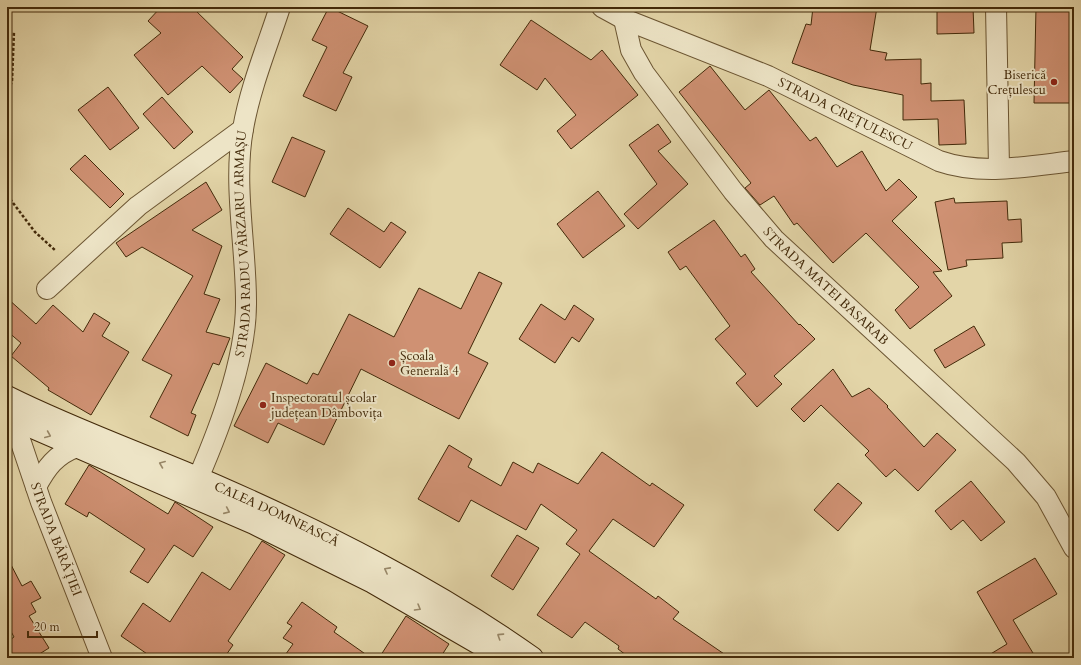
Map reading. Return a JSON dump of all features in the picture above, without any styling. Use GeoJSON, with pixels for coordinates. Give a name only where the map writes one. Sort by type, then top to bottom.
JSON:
{"type":"FeatureCollection","features":[{"type":"Feature","properties":{"kind":"main road","name":"CALEA DOMNEASCĂ"},"geometry":{"type":"LineString","coordinates":[[9,408],[195,487],[326,538],[422,589],[500,635],[532,658]]}},
{"type":"Feature","properties":{"kind":"main road"},"geometry":{"type":"LineString","coordinates":[[9,408],[77,447],[195,487],[254,523],[373,582],[482,645],[500,658]]}},
{"type":"Feature","properties":{"kind":"street","name":"STRADA RADU VÂRZARU ARMAȘU"},"geometry":{"type":"LineString","coordinates":[[195,487],[223,412],[244,337],[246,300],[239,165],[242,129],[280,7]]}},
{"type":"Feature","properties":{"kind":"street"},"geometry":{"type":"LineString","coordinates":[[602,7],[624,19]]}},
{"type":"Feature","properties":{"kind":"street"},"geometry":{"type":"LineString","coordinates":[[996,7],[999,168]]}},
{"type":"Feature","properties":{"kind":"street","name":"STRADA CREȚULESCU"},"geometry":{"type":"LineString","coordinates":[[624,19],[768,76],[939,161],[957,167],[977,170],[1074,161]]}},
{"type":"Feature","properties":{"kind":"street","name":"STRADA MATEI BASARAB"},"geometry":{"type":"LineString","coordinates":[[624,19],[631,50],[644,72],[733,191],[774,239],[1016,462],[1046,497],[1074,548]]}},
{"type":"Feature","properties":{"kind":"street"},"geometry":{"type":"LineString","coordinates":[[47,289],[138,206],[242,129]]}},
{"type":"Feature","properties":{"kind":"street","name":"STRADA BĂRĂȚIEI"},"geometry":{"type":"LineString","coordinates":[[9,408],[36,487],[102,658]]}},
{"type":"Feature","properties":{"kind":"street"},"geometry":{"type":"LineString","coordinates":[[36,487],[46,468],[56,458],[66,451],[77,447]]}},
{"type":"Feature","properties":{"kind":"path"},"geometry":{"type":"LineString","coordinates":[[7,95],[12,81],[14,31]]}},
{"type":"Feature","properties":{"kind":"path"},"geometry":{"type":"LineString","coordinates":[[7,195],[35,232],[72,266]]}},
{"type":"Feature","properties":{"kind":"building"},"geometry":{"type":"Polygon","coordinates":[[[161,7],[192,7],[243,57],[232,69],[243,79],[230,93],[202,66],[168,95],[134,55],[161,33],[148,21],[161,7]]]}},
{"type":"Feature","properties":{"kind":"building"},"geometry":{"type":"Polygon","coordinates":[[[329,7],[368,26],[343,73],[352,77],[336,111],[303,96],[327,47],[312,40],[329,7]]]}},
{"type":"Feature","properties":{"kind":"building"},"geometry":{"type":"Polygon","coordinates":[[[813,7],[877,7],[870,50],[887,53],[885,60],[921,59],[921,84],[931,83],[931,101],[964,100],[966,144],[939,145],[938,119],[903,120],[903,95],[853,85],[792,63],[806,24],[811,25],[813,7]]]}},
{"type":"Feature","properties":{"kind":"building"},"geometry":{"type":"Polygon","coordinates":[[[937,7],[973,7],[974,33],[937,34],[937,7]]]}},
{"type":"Feature","properties":{"kind":"building"},"geometry":{"type":"Polygon","coordinates":[[[1036,7],[1074,7],[1074,103],[1034,103],[1036,7]]]}},
{"type":"Feature","properties":{"kind":"building"},"geometry":{"type":"Polygon","coordinates":[[[531,20],[591,60],[602,50],[638,95],[571,149],[557,131],[576,115],[545,78],[537,90],[500,65],[531,20]]]}},
{"type":"Feature","properties":{"kind":"building"},"geometry":{"type":"Polygon","coordinates":[[[710,66],[745,110],[769,90],[810,141],[816,137],[837,167],[862,151],[886,191],[899,179],[917,197],[892,221],[942,271],[933,272],[952,296],[910,329],[895,310],[919,287],[866,233],[833,263],[797,223],[794,225],[774,196],[760,205],[745,188],[751,183],[679,92],[710,66]]]}},
{"type":"Feature","properties":{"kind":"building"},"geometry":{"type":"Polygon","coordinates":[[[108,87],[139,128],[110,150],[78,110],[108,87]]]}},
{"type":"Feature","properties":{"kind":"building"},"geometry":{"type":"Polygon","coordinates":[[[162,97],[193,132],[174,149],[143,114],[162,97]]]}},
{"type":"Feature","properties":{"kind":"building"},"geometry":{"type":"Polygon","coordinates":[[[658,124],[671,142],[658,151],[688,184],[638,229],[624,214],[657,184],[629,145],[658,124]]]}},
{"type":"Feature","properties":{"kind":"building"},"geometry":{"type":"Polygon","coordinates":[[[292,137],[325,151],[305,197],[272,182],[292,137]]]}},
{"type":"Feature","properties":{"kind":"building"},"geometry":{"type":"Polygon","coordinates":[[[85,155],[124,194],[110,208],[70,169],[85,155]]]}},
{"type":"Feature","properties":{"kind":"building"},"geometry":{"type":"Polygon","coordinates":[[[206,182],[222,210],[192,230],[222,246],[204,294],[220,299],[206,332],[230,338],[219,365],[213,363],[191,413],[196,415],[188,436],[150,417],[172,375],[142,360],[193,276],[142,247],[126,257],[116,243],[206,182]]]}},
{"type":"Feature","properties":{"kind":"building"},"geometry":{"type":"Polygon","coordinates":[[[598,191],[625,226],[583,258],[557,224],[598,191]]]}},
{"type":"Feature","properties":{"kind":"building"},"geometry":{"type":"Polygon","coordinates":[[[954,198],[955,203],[1007,201],[1008,220],[1021,219],[1022,242],[1002,243],[1003,258],[966,260],[967,266],[948,270],[935,202],[954,198]]]}},
{"type":"Feature","properties":{"kind":"building"},"geometry":{"type":"Polygon","coordinates":[[[348,208],[384,232],[391,222],[406,232],[380,268],[330,234],[348,208]]]}},
{"type":"Feature","properties":{"kind":"building"},"geometry":{"type":"Polygon","coordinates":[[[714,220],[741,257],[745,254],[755,269],[751,272],[799,325],[800,324],[815,339],[774,376],[782,384],[757,407],[736,383],[746,374],[715,339],[730,326],[686,266],[680,270],[668,252],[714,220]]]}},
{"type":"Feature","properties":{"kind":"building"},"geometry":{"type":"Polygon","coordinates":[[[479,272],[502,283],[468,353],[488,363],[459,419],[361,369],[324,445],[278,423],[268,443],[234,426],[266,363],[307,384],[313,373],[318,375],[349,314],[394,337],[419,288],[461,309],[479,272]]]}},
{"type":"Feature","properties":{"kind":"building"},"geometry":{"type":"Polygon","coordinates":[[[7,298],[36,324],[53,305],[83,332],[94,313],[110,323],[102,336],[129,352],[91,415],[48,390],[49,388],[11,356],[21,343],[7,331],[7,298]]]}},
{"type":"Feature","properties":{"kind":"building"},"geometry":{"type":"Polygon","coordinates":[[[541,304],[565,320],[574,305],[594,319],[579,342],[572,337],[555,363],[519,339],[541,304]]]}},
{"type":"Feature","properties":{"kind":"building"},"geometry":{"type":"Polygon","coordinates":[[[974,326],[985,345],[945,368],[934,350],[974,326]]]}},
{"type":"Feature","properties":{"kind":"building"},"geometry":{"type":"Polygon","coordinates":[[[833,369],[852,397],[869,388],[888,406],[887,407],[924,447],[937,433],[956,450],[918,491],[895,469],[886,477],[865,455],[869,451],[821,405],[804,422],[791,409],[833,369]]]}},
{"type":"Feature","properties":{"kind":"building"},"geometry":{"type":"Polygon","coordinates":[[[449,445],[472,459],[468,467],[501,486],[513,462],[533,473],[538,463],[578,484],[602,452],[650,486],[652,483],[684,505],[654,547],[613,519],[589,551],[656,599],[658,596],[679,612],[673,619],[730,658],[630,658],[618,649],[619,646],[585,622],[572,638],[537,615],[580,554],[566,544],[577,530],[541,504],[526,530],[471,500],[459,522],[418,499],[449,445]]]}},
{"type":"Feature","properties":{"kind":"building"},"geometry":{"type":"Polygon","coordinates":[[[89,465],[168,514],[175,502],[213,527],[193,557],[174,545],[148,583],[130,572],[145,549],[89,512],[87,517],[65,504],[89,465]]]}},
{"type":"Feature","properties":{"kind":"building"},"geometry":{"type":"Polygon","coordinates":[[[971,481],[1005,522],[981,541],[963,520],[951,530],[935,511],[971,481]]]}},
{"type":"Feature","properties":{"kind":"building"},"geometry":{"type":"Polygon","coordinates":[[[838,483],[862,503],[838,531],[814,510],[838,483]]]}},
{"type":"Feature","properties":{"kind":"building"},"geometry":{"type":"Polygon","coordinates":[[[517,535],[539,548],[513,590],[491,576],[517,535]]]}},
{"type":"Feature","properties":{"kind":"building"},"geometry":{"type":"Polygon","coordinates":[[[262,541],[285,555],[228,641],[233,645],[224,658],[153,658],[121,636],[143,603],[170,622],[202,572],[230,590],[262,541]]]}},
{"type":"Feature","properties":{"kind":"building"},"geometry":{"type":"Polygon","coordinates":[[[7,557],[22,586],[31,581],[41,598],[31,603],[36,612],[29,616],[49,648],[33,658],[7,658],[7,642],[14,637],[7,624],[7,557]]]}},
{"type":"Feature","properties":{"kind":"building"},"geometry":{"type":"Polygon","coordinates":[[[1035,558],[1057,594],[1013,620],[1036,658],[984,658],[1007,644],[977,592],[1035,558]]]}},
{"type":"Feature","properties":{"kind":"building"},"geometry":{"type":"Polygon","coordinates":[[[302,602],[337,627],[334,632],[371,658],[283,658],[293,644],[283,638],[292,626],[287,623],[302,602]]]}},
{"type":"Feature","properties":{"kind":"building"},"geometry":{"type":"Polygon","coordinates":[[[406,616],[449,644],[440,658],[379,658],[406,616]]]}},
{"type":"Feature","properties":{"kind":"place","name":"Biserică Crețulescu"},"geometry":{"type":"Point","coordinates":[1054,82]}},
{"type":"Feature","properties":{"kind":"place","name":"Școala Generală 4"},"geometry":{"type":"Point","coordinates":[392,363]}},
{"type":"Feature","properties":{"kind":"place","name":"Inspectoratul școlar județean Dâmbovița"},"geometry":{"type":"Point","coordinates":[263,405]}}]}
